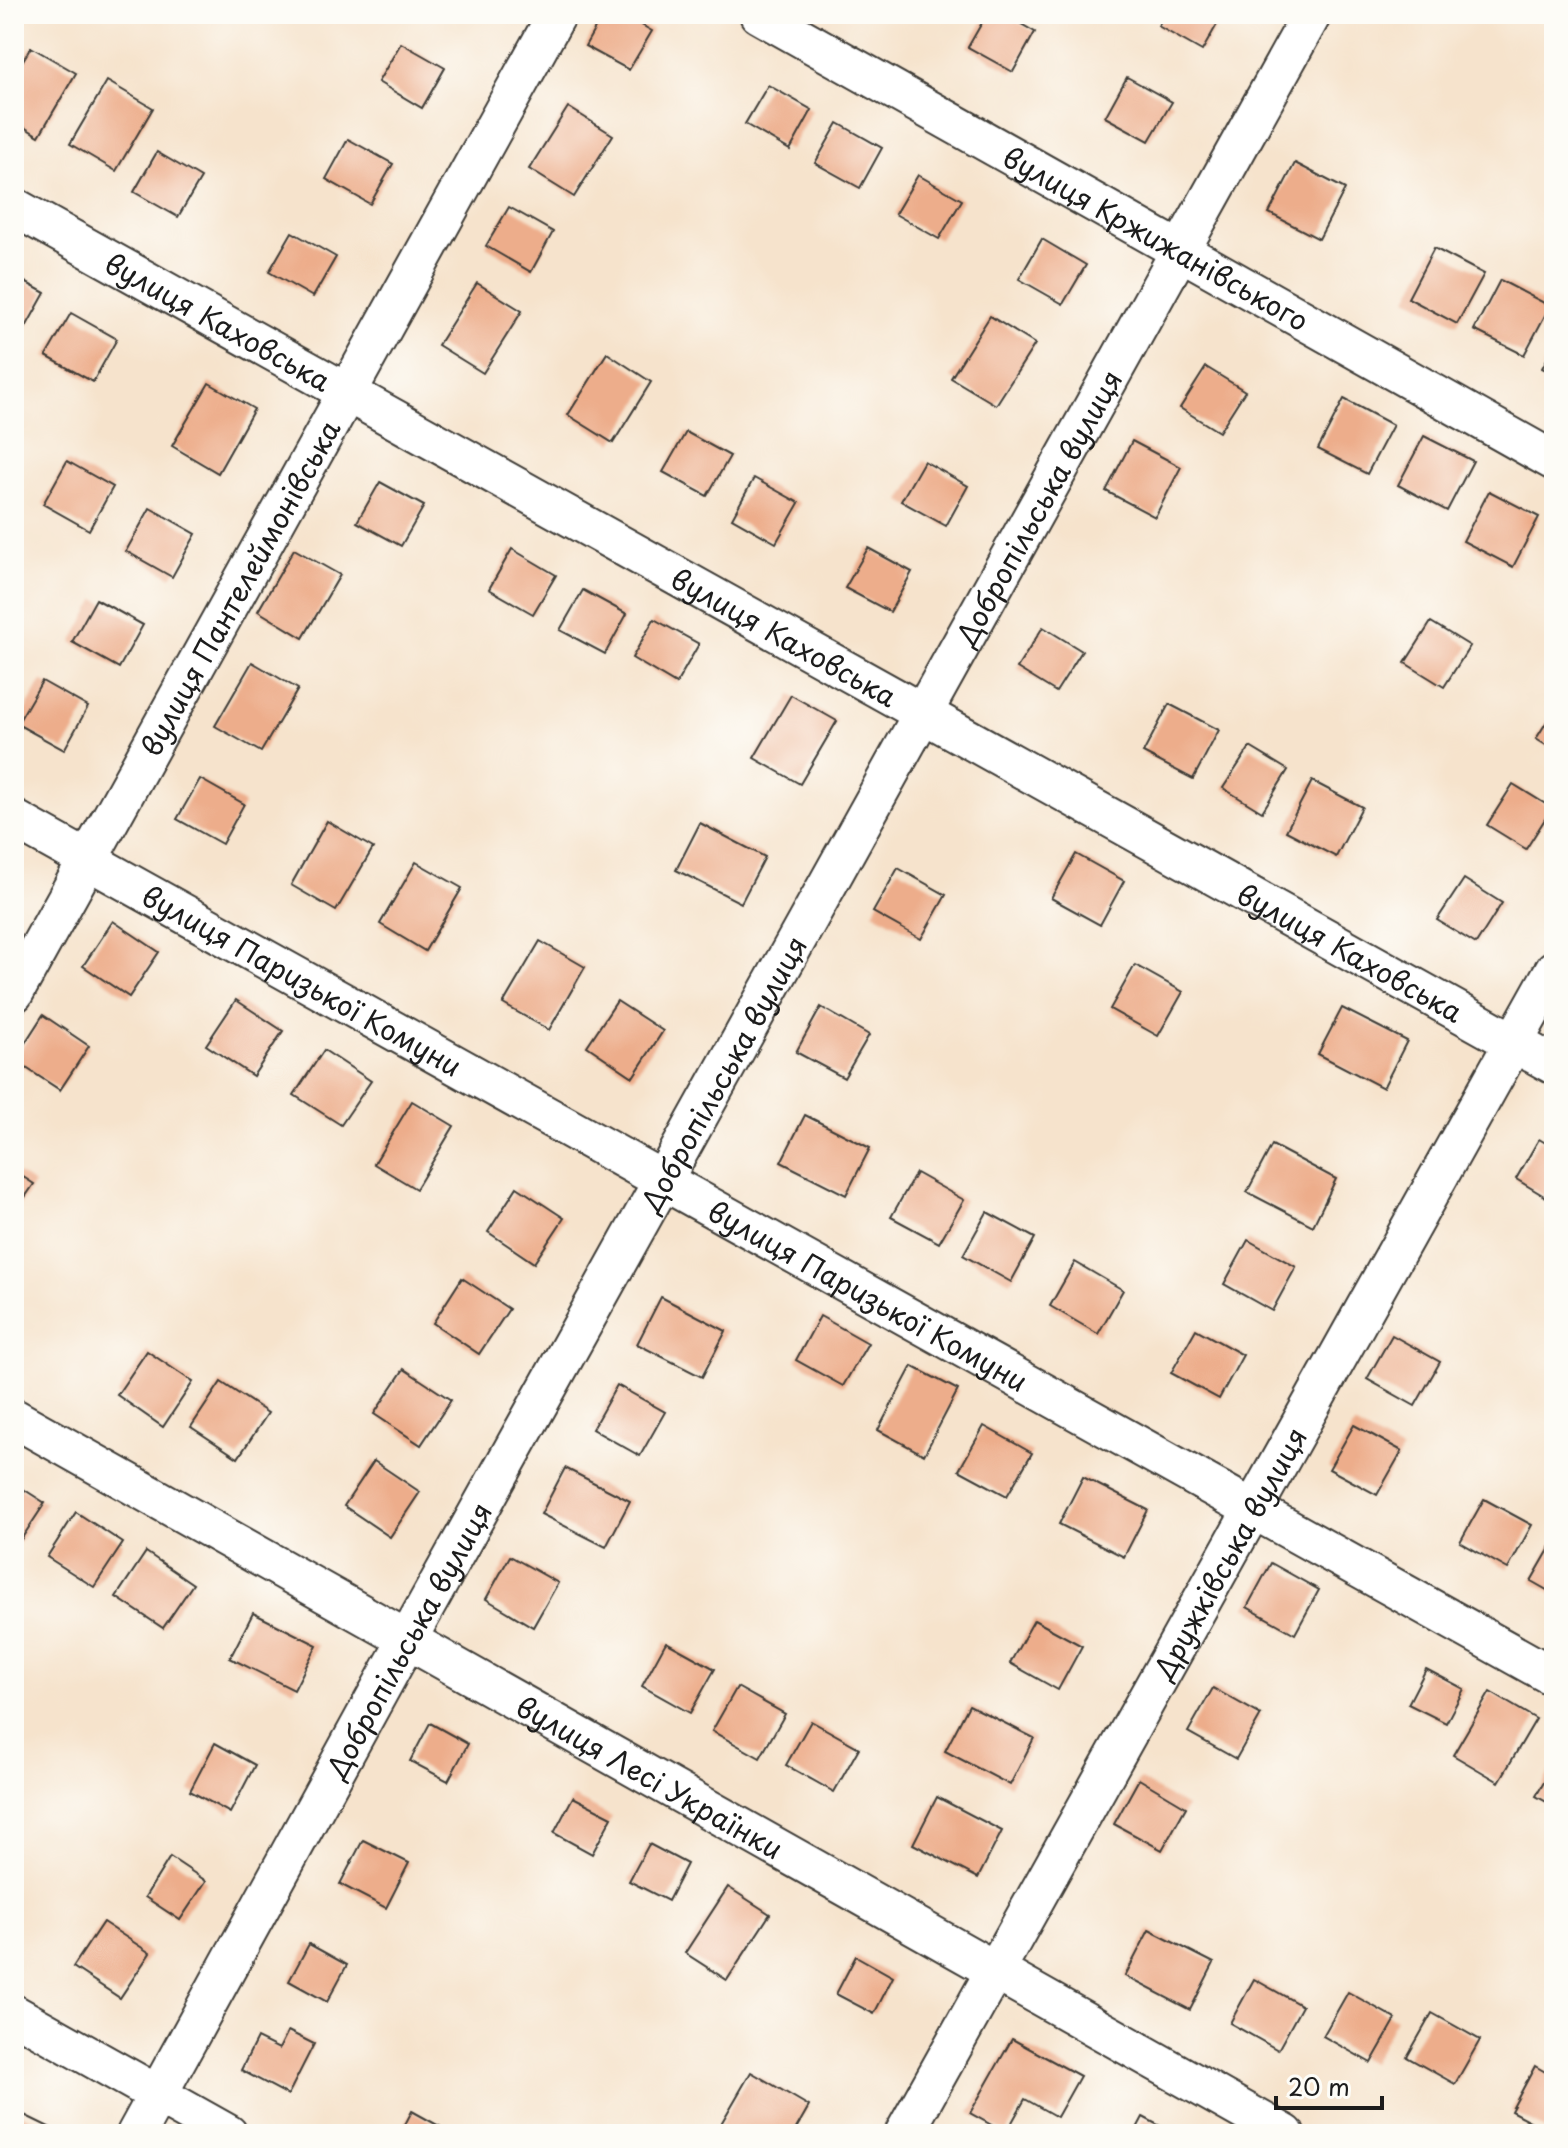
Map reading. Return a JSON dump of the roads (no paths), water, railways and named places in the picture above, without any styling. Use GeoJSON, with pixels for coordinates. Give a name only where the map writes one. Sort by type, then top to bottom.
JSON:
{"type":"FeatureCollection","features":[{"type":"Feature","properties":{"kind":"street","name":"вулиця Пантелеймонівська"},"geometry":{"type":"LineString","coordinates":[[14,993],[557,14]]}},
{"type":"Feature","properties":{"kind":"street","name":"вулиця Кржижанівського"},"geometry":{"type":"LineString","coordinates":[[759,14],[1554,461]]}},
{"type":"Feature","properties":{"kind":"street","name":"Добропільська вулиця"},"geometry":{"type":"LineString","coordinates":[[136,2134],[407,1640],[1312,14]]}},
{"type":"Feature","properties":{"kind":"street","name":"вулиця Каховська"},"geometry":{"type":"LineString","coordinates":[[14,207],[1554,1065]]}},
{"type":"Feature","properties":{"kind":"street","name":"вулиця Паризької Комуни"},"geometry":{"type":"LineString","coordinates":[[14,819],[1554,1677]]}},
{"type":"Feature","properties":{"kind":"street","name":"Дружківська вулиця"},"geometry":{"type":"LineString","coordinates":[[904,2134],[1554,970]]}},
{"type":"Feature","properties":{"kind":"street","name":"вулиця Лесі Українки"},"geometry":{"type":"LineString","coordinates":[[14,1418],[1285,2134]]}},
{"type":"Feature","properties":{"kind":"street"},"geometry":{"type":"LineString","coordinates":[[14,2014],[228,2134]]}}]}
